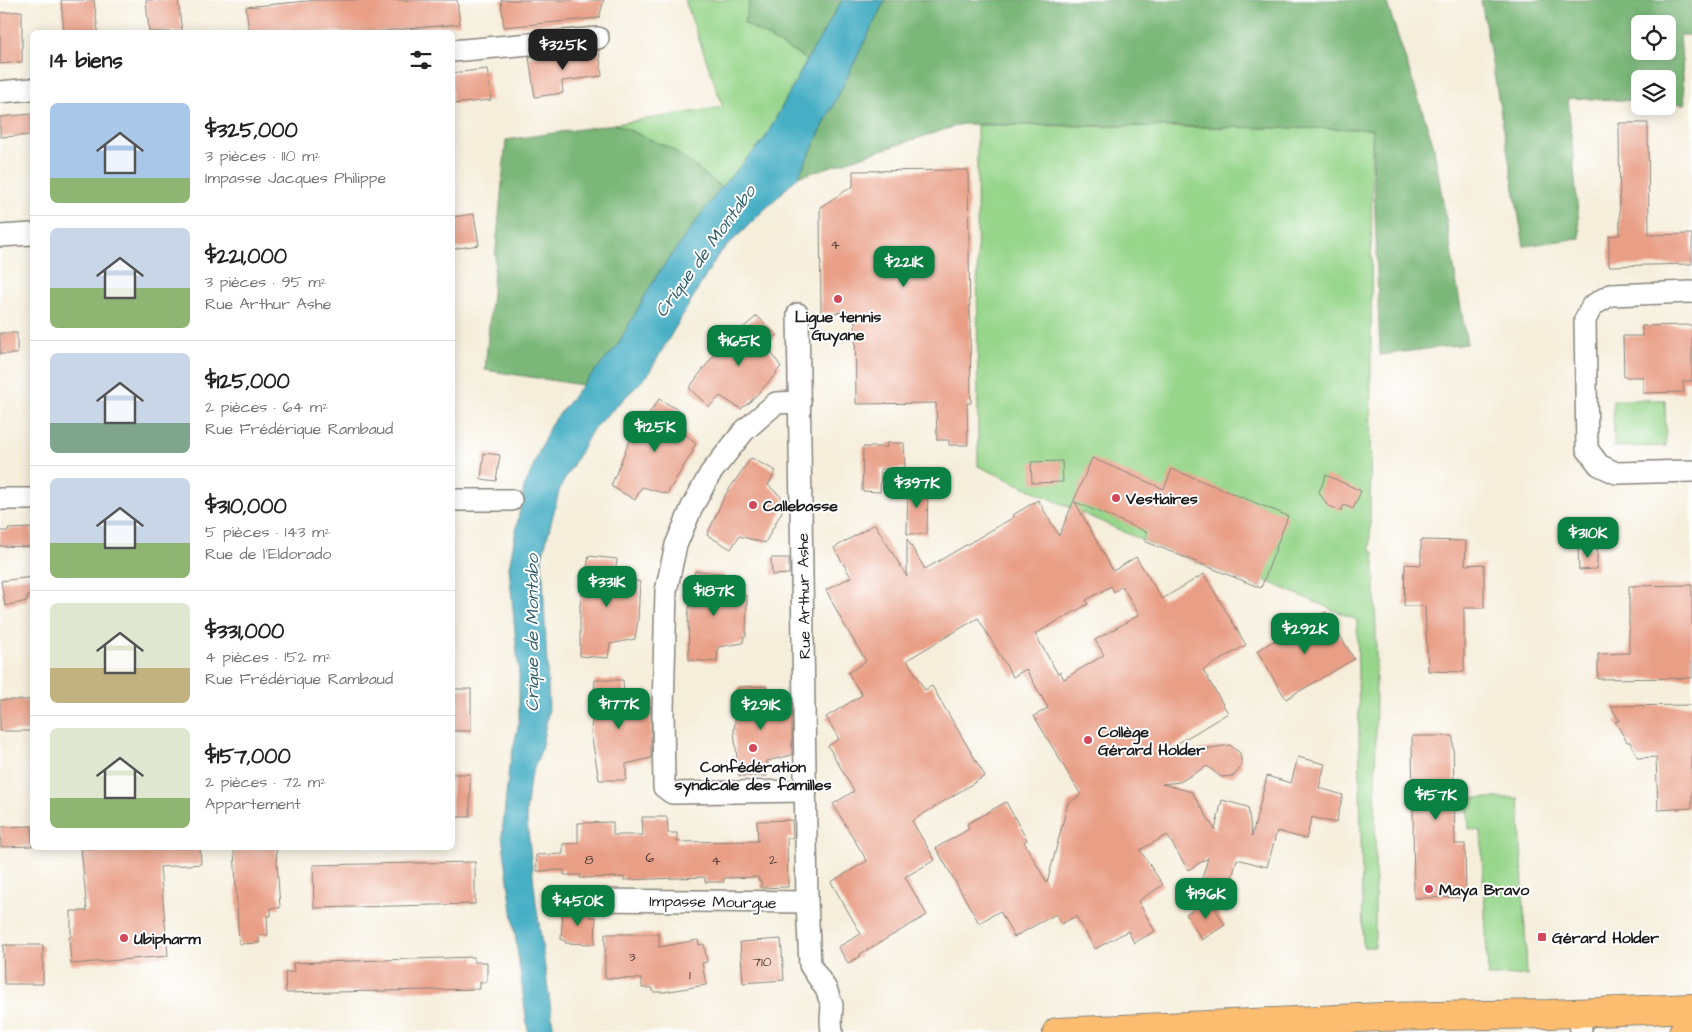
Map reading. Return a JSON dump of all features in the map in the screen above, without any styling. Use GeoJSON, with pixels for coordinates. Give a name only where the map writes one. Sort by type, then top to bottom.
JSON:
{"type":"FeatureCollection","features":[{"type":"Feature","properties":{"kind":"main road"},"geometry":{"type":"LineString","coordinates":[[1057,1032],[1381,1017],[1581,1022],[1692,1008]]}},
{"type":"Feature","properties":{"kind":"main road"},"geometry":{"type":"LineString","coordinates":[[1683,1032],[1692,1031]]}},
{"type":"Feature","properties":{"kind":"street"},"geometry":{"type":"LineString","coordinates":[[455,51],[598,38]]}},
{"type":"Feature","properties":{"kind":"street"},"geometry":{"type":"LineString","coordinates":[[0,92],[30,89]]}},
{"type":"Feature","properties":{"kind":"street"},"geometry":{"type":"LineString","coordinates":[[0,236],[30,234]]}},
{"type":"Feature","properties":{"kind":"street"},"geometry":{"type":"LineString","coordinates":[[1692,292],[1610,294],[1592,306],[1585,320],[1587,449],[1599,465],[1616,473],[1692,471]]}},
{"type":"Feature","properties":{"kind":"street","name":"Rue Arthur Ashe"},"geometry":{"type":"LineString","coordinates":[[798,314],[807,902],[810,966],[826,989],[832,1005],[831,1027]]}},
{"type":"Feature","properties":{"kind":"street"},"geometry":{"type":"LineString","coordinates":[[800,402],[776,402],[744,431],[710,474],[692,506],[676,545],[666,591],[663,710],[664,787],[672,793],[806,790]]}},
{"type":"Feature","properties":{"kind":"street"},"geometry":{"type":"LineString","coordinates":[[0,499],[30,499]]}},
{"type":"Feature","properties":{"kind":"street"},"geometry":{"type":"LineString","coordinates":[[455,500],[511,500]]}},
{"type":"Feature","properties":{"kind":"street","name":"Impasse Mourgue"},"geometry":{"type":"LineString","coordinates":[[590,900],[807,902]]}},
{"type":"Feature","properties":{"kind":"green space"},"geometry":{"type":"Polygon","coordinates":[[[685,0],[750,0],[744,23],[807,60],[764,140],[721,187],[672,149],[615,124],[723,107],[685,0]]]}},
{"type":"Feature","properties":{"kind":"green space"},"geometry":{"type":"Polygon","coordinates":[[[750,0],[842,0],[807,60],[744,23],[750,0]]]}},
{"type":"Feature","properties":{"kind":"green space"},"geometry":{"type":"Polygon","coordinates":[[[885,0],[1386,0],[1433,143],[1467,344],[1380,355],[1372,129],[962,124],[798,177],[885,0]]]}},
{"type":"Feature","properties":{"kind":"green space"},"geometry":{"type":"Polygon","coordinates":[[[1481,0],[1692,0],[1692,35],[1680,35],[1685,104],[1676,103],[1676,70],[1631,70],[1631,101],[1568,98],[1580,238],[1524,246],[1481,0]]]}},
{"type":"Feature","properties":{"kind":"green space"},"geometry":{"type":"Polygon","coordinates":[[[615,124],[672,149],[721,187],[655,278],[616,348],[582,385],[485,370],[506,140],[615,124]]]}},
{"type":"Feature","properties":{"kind":"green space"},"geometry":{"type":"Polygon","coordinates":[[[977,125],[1372,129],[1370,550],[1374,552],[1376,632],[1375,947],[1363,947],[1357,620],[1264,580],[1261,588],[1144,541],[978,466],[977,125]]]}},
{"type":"Feature","properties":{"kind":"green space"},"geometry":{"type":"Polygon","coordinates":[[[1613,400],[1665,400],[1666,446],[1614,447],[1613,400]]]}},
{"type":"Feature","properties":{"kind":"green space"},"geometry":{"type":"Polygon","coordinates":[[[1467,798],[1519,798],[1527,975],[1488,976],[1481,831],[1469,829],[1467,798]]]}},
{"type":"Feature","properties":{"kind":"water","name":"Crique de Montabo"},"geometry":{"type":"Polygon","coordinates":[[[842,0],[885,0],[798,177],[718,255],[647,376],[593,429],[560,488],[542,558],[549,708],[541,750],[530,779],[526,813],[554,1032],[528,1032],[502,835],[509,767],[519,723],[519,674],[509,567],[524,488],[550,426],[582,385],[616,348],[655,278],[721,187],[764,140],[842,0]]]}},
{"type":"Feature","properties":{"kind":"building"},"geometry":{"type":"Polygon","coordinates":[[[61,0],[94,0],[98,30],[64,30],[61,0]]]}},
{"type":"Feature","properties":{"kind":"building"},"geometry":{"type":"Polygon","coordinates":[[[146,0],[178,0],[182,30],[149,30],[146,0]]]}},
{"type":"Feature","properties":{"kind":"building"},"geometry":{"type":"Polygon","coordinates":[[[317,0],[457,0],[460,24],[394,30],[249,30],[246,7],[317,0]]]}},
{"type":"Feature","properties":{"kind":"building"},"geometry":{"type":"Polygon","coordinates":[[[501,0],[604,0],[599,18],[504,27],[501,0]]]}},
{"type":"Feature","properties":{"kind":"building"},"geometry":{"type":"Polygon","coordinates":[[[22,11],[22,62],[0,64],[0,13],[22,11]]]}},
{"type":"Feature","properties":{"kind":"building"},"geometry":{"type":"Polygon","coordinates":[[[599,50],[602,76],[562,81],[563,93],[535,97],[529,57],[558,54],[558,56],[599,50]]]}},
{"type":"Feature","properties":{"kind":"building"},"geometry":{"type":"Polygon","coordinates":[[[487,69],[491,100],[455,104],[455,73],[487,69]]]}},
{"type":"Feature","properties":{"kind":"building"},"geometry":{"type":"Polygon","coordinates":[[[30,114],[30,135],[0,137],[0,117],[30,114]]]}},
{"type":"Feature","properties":{"kind":"building"},"geometry":{"type":"Polygon","coordinates":[[[1619,123],[1648,123],[1649,235],[1692,234],[1692,264],[1609,266],[1609,236],[1620,235],[1619,123]]]}},
{"type":"Feature","properties":{"kind":"building"},"geometry":{"type":"Polygon","coordinates":[[[968,170],[971,403],[967,403],[968,445],[949,445],[949,440],[937,440],[936,403],[856,404],[855,312],[821,313],[820,207],[853,186],[853,171],[968,170]]]}},
{"type":"Feature","properties":{"kind":"building"},"geometry":{"type":"Polygon","coordinates":[[[474,214],[479,245],[455,249],[455,217],[474,214]]]}},
{"type":"Feature","properties":{"kind":"building"},"geometry":{"type":"Polygon","coordinates":[[[757,316],[777,335],[767,346],[781,367],[748,404],[741,409],[720,396],[709,407],[689,388],[719,348],[757,316]]]}},
{"type":"Feature","properties":{"kind":"building"},"geometry":{"type":"Polygon","coordinates":[[[1692,325],[1692,381],[1683,381],[1684,392],[1643,393],[1643,377],[1624,377],[1623,336],[1642,336],[1642,326],[1692,325]]]}},
{"type":"Feature","properties":{"kind":"building"},"geometry":{"type":"Polygon","coordinates":[[[0,333],[17,333],[17,354],[0,354],[0,333]]]}},
{"type":"Feature","properties":{"kind":"building"},"geometry":{"type":"Polygon","coordinates":[[[659,399],[684,413],[677,426],[696,444],[667,494],[642,487],[635,500],[611,486],[628,444],[659,399]]]}},
{"type":"Feature","properties":{"kind":"building"},"geometry":{"type":"Polygon","coordinates":[[[886,443],[904,443],[905,468],[881,469],[880,492],[862,491],[863,447],[887,447],[886,443]]]}},
{"type":"Feature","properties":{"kind":"building"},"geometry":{"type":"Polygon","coordinates":[[[484,453],[500,455],[496,481],[481,479],[484,453]]]}},
{"type":"Feature","properties":{"kind":"building","name":"Callebasse"},"geometry":{"type":"Polygon","coordinates":[[[751,458],[776,471],[768,485],[787,502],[765,543],[739,536],[731,549],[707,535],[725,495],[751,458]]]}},
{"type":"Feature","properties":{"kind":"building"},"geometry":{"type":"Polygon","coordinates":[[[1092,458],[1164,489],[1172,469],[1288,516],[1261,588],[1144,541],[1147,532],[1075,502],[1113,571],[1136,557],[1162,599],[1204,574],[1246,645],[1203,670],[1228,713],[1157,756],[1230,745],[1240,753],[1242,766],[1234,776],[1221,777],[1207,766],[1180,782],[1162,784],[1192,792],[1215,830],[1222,800],[1248,807],[1252,836],[1267,776],[1291,783],[1298,757],[1325,764],[1319,788],[1343,795],[1336,823],[1312,817],[1306,839],[1277,831],[1267,867],[1237,859],[1229,890],[1201,882],[1208,858],[1188,870],[1167,835],[1140,850],[1163,885],[1138,901],[1155,931],[1134,943],[1128,931],[1095,949],[1076,916],[1061,924],[1056,914],[1014,937],[1000,911],[979,923],[936,848],[969,829],[967,824],[1006,802],[1027,840],[1024,842],[1047,883],[1068,803],[1081,795],[1034,716],[1048,708],[1026,669],[1013,677],[978,618],[907,660],[925,690],[932,686],[985,776],[912,821],[935,860],[905,877],[927,915],[848,963],[838,947],[861,934],[831,882],[867,861],[833,804],[854,791],[828,746],[839,739],[826,717],[862,695],[848,673],[866,661],[826,590],[851,577],[834,548],[875,524],[907,577],[907,539],[925,569],[1014,517],[1013,515],[1038,500],[1059,536],[1092,458]],[[1111,586],[1086,600],[1088,604],[1035,634],[1058,674],[1060,672],[1064,679],[1104,655],[1095,640],[1139,615],[1122,586],[1114,592],[1111,586]]]}},
{"type":"Feature","properties":{"kind":"building"},"geometry":{"type":"Polygon","coordinates":[[[1062,461],[1063,482],[1032,483],[1031,462],[1062,461]]]}},
{"type":"Feature","properties":{"kind":"building"},"geometry":{"type":"Polygon","coordinates":[[[1326,475],[1361,491],[1353,509],[1344,505],[1341,511],[1327,505],[1319,492],[1326,475]]]}},
{"type":"Feature","properties":{"kind":"building"},"geometry":{"type":"Polygon","coordinates":[[[908,484],[928,485],[927,534],[907,534],[908,484]]]}},
{"type":"Feature","properties":{"kind":"building"},"geometry":{"type":"Polygon","coordinates":[[[30,528],[30,547],[0,546],[0,531],[9,531],[8,529],[30,528]]]}},
{"type":"Feature","properties":{"kind":"building"},"geometry":{"type":"Polygon","coordinates":[[[1421,540],[1466,541],[1465,565],[1484,564],[1484,608],[1464,608],[1464,672],[1428,671],[1425,606],[1404,606],[1405,564],[1421,565],[1421,540]]]}},
{"type":"Feature","properties":{"kind":"building"},"geometry":{"type":"Polygon","coordinates":[[[1597,548],[1597,569],[1579,570],[1578,549],[1597,548]]]}},
{"type":"Feature","properties":{"kind":"building"},"geometry":{"type":"Polygon","coordinates":[[[589,556],[617,559],[615,574],[640,582],[635,639],[610,644],[608,658],[580,656],[580,605],[589,556]]]}},
{"type":"Feature","properties":{"kind":"building"},"geometry":{"type":"Polygon","coordinates":[[[771,558],[789,558],[789,574],[772,575],[771,558]]]}},
{"type":"Feature","properties":{"kind":"building"},"geometry":{"type":"Polygon","coordinates":[[[695,571],[724,573],[723,589],[747,596],[746,636],[744,636],[743,643],[718,647],[717,662],[689,660],[688,615],[695,571]]]}},
{"type":"Feature","properties":{"kind":"building"},"geometry":{"type":"Polygon","coordinates":[[[30,577],[30,596],[27,596],[27,601],[5,606],[1,581],[30,577]]]}},
{"type":"Feature","properties":{"kind":"building"},"geometry":{"type":"Polygon","coordinates":[[[1692,585],[1692,678],[1598,679],[1598,654],[1629,653],[1629,586],[1692,585]]]}},
{"type":"Feature","properties":{"kind":"building"},"geometry":{"type":"Polygon","coordinates":[[[1326,612],[1354,659],[1286,699],[1257,651],[1303,623],[1326,612]]]}},
{"type":"Feature","properties":{"kind":"building"},"geometry":{"type":"Polygon","coordinates":[[[595,680],[623,680],[624,695],[649,700],[649,707],[651,707],[651,758],[626,764],[626,780],[599,780],[591,733],[595,680]]]}},
{"type":"Feature","properties":{"kind":"building"},"geometry":{"type":"Polygon","coordinates":[[[766,686],[767,702],[792,707],[792,755],[767,761],[767,776],[739,776],[734,731],[738,687],[766,686]]]}},
{"type":"Feature","properties":{"kind":"building"},"geometry":{"type":"Polygon","coordinates":[[[455,689],[471,689],[471,731],[455,731],[455,689]]]}},
{"type":"Feature","properties":{"kind":"building"},"geometry":{"type":"Polygon","coordinates":[[[0,700],[30,700],[30,731],[0,731],[0,700]]]}},
{"type":"Feature","properties":{"kind":"building"},"geometry":{"type":"Polygon","coordinates":[[[1692,705],[1692,808],[1658,810],[1656,757],[1638,758],[1630,742],[1627,742],[1615,721],[1619,721],[1611,706],[1692,705]]]}},
{"type":"Feature","properties":{"kind":"building"},"geometry":{"type":"Polygon","coordinates":[[[1412,736],[1453,736],[1455,844],[1465,844],[1466,897],[1414,898],[1412,736]]]}},
{"type":"Feature","properties":{"kind":"building"},"geometry":{"type":"Polygon","coordinates":[[[455,774],[470,774],[470,817],[455,817],[455,774]]]}},
{"type":"Feature","properties":{"kind":"building"},"geometry":{"type":"Polygon","coordinates":[[[642,817],[667,817],[668,833],[677,833],[677,842],[758,841],[757,821],[792,820],[793,838],[787,838],[788,887],[761,888],[761,881],[759,881],[758,877],[724,878],[724,882],[705,882],[705,877],[624,880],[624,877],[580,878],[581,875],[564,875],[564,870],[537,871],[536,855],[563,854],[563,844],[578,843],[578,823],[613,822],[613,835],[643,835],[642,817]]]}},
{"type":"Feature","properties":{"kind":"building"},"geometry":{"type":"Polygon","coordinates":[[[30,826],[30,846],[1,847],[0,827],[30,826]]]}},
{"type":"Feature","properties":{"kind":"building"},"geometry":{"type":"Polygon","coordinates":[[[81,850],[200,850],[201,864],[160,867],[168,956],[71,964],[69,937],[71,937],[71,911],[87,911],[81,850]]]}},
{"type":"Feature","properties":{"kind":"building"},"geometry":{"type":"Polygon","coordinates":[[[234,850],[276,850],[280,908],[271,908],[271,916],[267,916],[268,935],[259,935],[259,943],[239,944],[234,850]]]}},
{"type":"Feature","properties":{"kind":"building"},"geometry":{"type":"Polygon","coordinates":[[[475,862],[475,904],[314,908],[313,865],[475,862]]]}},
{"type":"Feature","properties":{"kind":"building"},"geometry":{"type":"Polygon","coordinates":[[[1210,900],[1225,925],[1202,940],[1186,914],[1210,900]]]}},
{"type":"Feature","properties":{"kind":"building"},"geometry":{"type":"Polygon","coordinates":[[[563,909],[583,910],[590,912],[590,917],[596,917],[595,944],[565,943],[565,940],[561,940],[563,909]]]}},
{"type":"Feature","properties":{"kind":"building"},"geometry":{"type":"Polygon","coordinates":[[[605,934],[659,934],[659,947],[698,940],[699,945],[704,944],[707,962],[702,963],[706,985],[653,992],[653,988],[642,988],[642,979],[605,978],[605,934]]]}},
{"type":"Feature","properties":{"kind":"building"},"geometry":{"type":"Polygon","coordinates":[[[781,939],[784,980],[743,983],[740,942],[781,939]]]}},
{"type":"Feature","properties":{"kind":"building"},"geometry":{"type":"Polygon","coordinates":[[[3,945],[43,945],[43,984],[4,984],[3,945]]]}},
{"type":"Feature","properties":{"kind":"building"},"geometry":{"type":"Polygon","coordinates":[[[474,957],[474,962],[487,962],[487,982],[480,982],[480,989],[286,993],[285,972],[294,972],[293,963],[474,957]]]}},
{"type":"Feature","properties":{"kind":"place","name":"Ligue tennis Guyane"},"geometry":{"type":"Point","coordinates":[838,299]}},
{"type":"Feature","properties":{"kind":"place","name":"Vestiaires"},"geometry":{"type":"Point","coordinates":[1116,498]}},
{"type":"Feature","properties":{"kind":"place","name":"Callebasse"},"geometry":{"type":"Point","coordinates":[753,505]}},
{"type":"Feature","properties":{"kind":"place","name":"Collège Gérard Holder"},"geometry":{"type":"Point","coordinates":[1088,740]}},
{"type":"Feature","properties":{"kind":"place","name":"Confédération syndicale des familles"},"geometry":{"type":"Point","coordinates":[753,748]}},
{"type":"Feature","properties":{"kind":"place","name":"Maya Bravo"},"geometry":{"type":"Point","coordinates":[1429,889]}},
{"type":"Feature","properties":{"kind":"place","name":"Gérard Holder"},"geometry":{"type":"Point","coordinates":[1542,937]}},
{"type":"Feature","properties":{"kind":"place","name":"Ubipharm"},"geometry":{"type":"Point","coordinates":[124,938]}}]}
